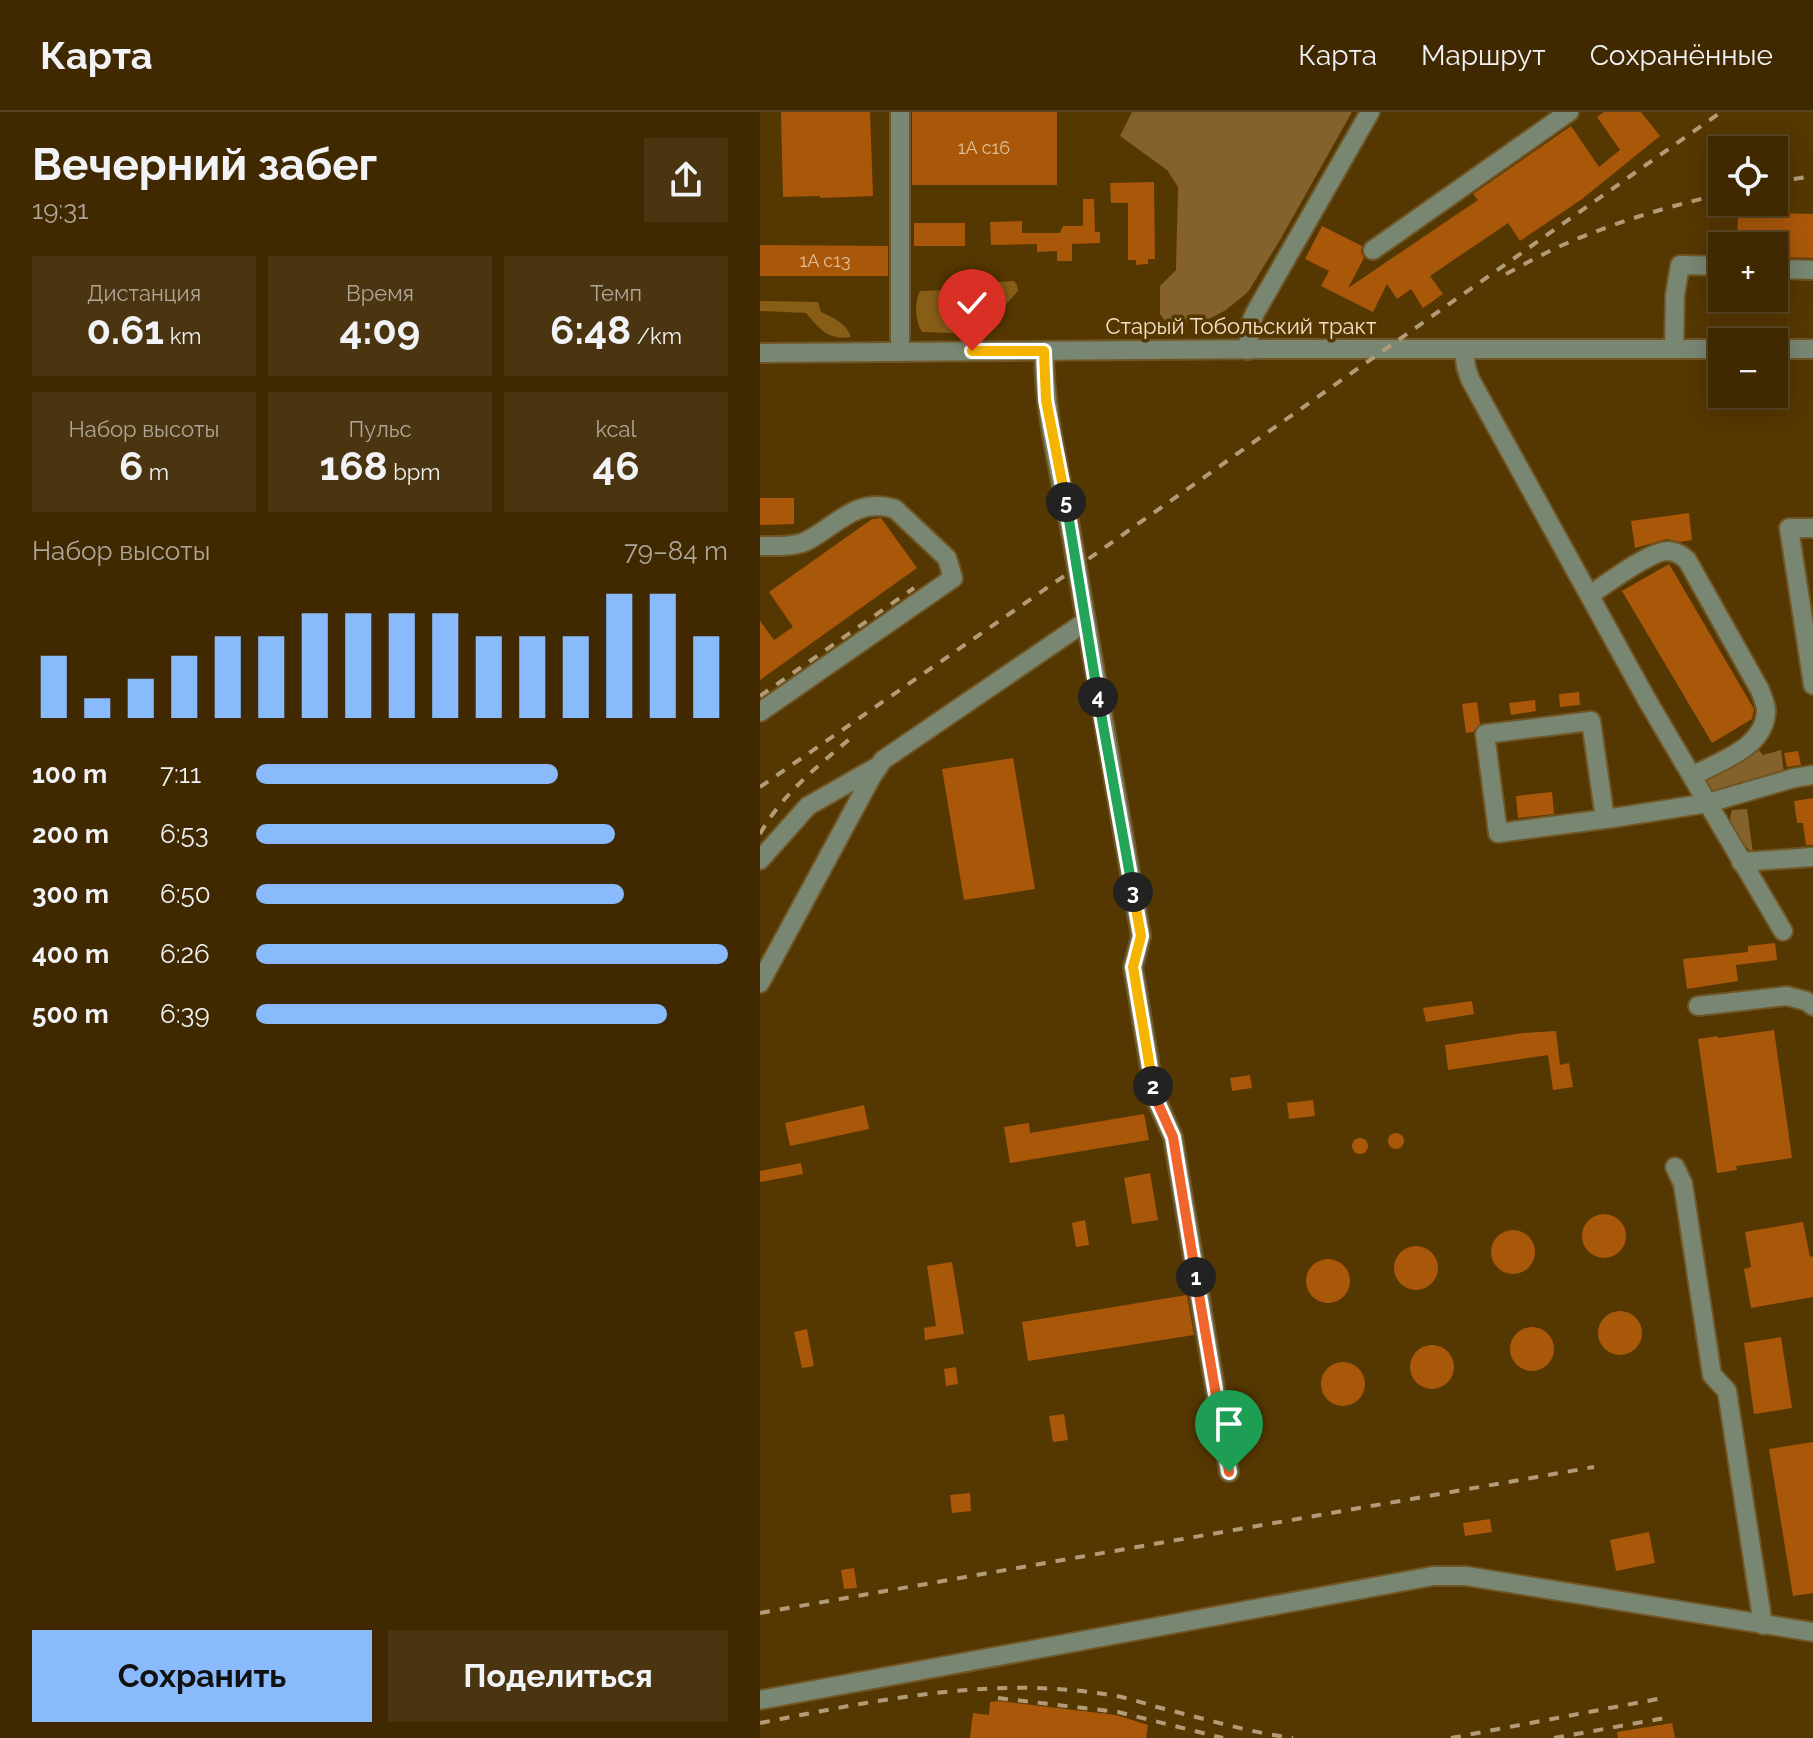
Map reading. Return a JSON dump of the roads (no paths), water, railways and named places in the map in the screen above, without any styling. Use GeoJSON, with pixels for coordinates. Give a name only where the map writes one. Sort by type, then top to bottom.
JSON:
{"type":"FeatureCollection","features":[{"type":"Feature","properties":{"kind":"street"},"geometry":{"type":"LineString","coordinates":[[900,112],[900,351]]}},
{"type":"Feature","properties":{"kind":"street"},"geometry":{"type":"LineString","coordinates":[[1248,350],[1250,325],[1255,313],[1370,112]]}},
{"type":"Feature","properties":{"kind":"street"},"geometry":{"type":"LineString","coordinates":[[1373,250],[1569,112]]}},
{"type":"Feature","properties":{"kind":"street"},"geometry":{"type":"LineString","coordinates":[[1674,349],[1675,295],[1680,265],[1708,266]]}},
{"type":"Feature","properties":{"kind":"street"},"geometry":{"type":"LineString","coordinates":[[1788,269],[1813,270]]}},
{"type":"Feature","properties":{"kind":"street"},"geometry":{"type":"LineString","coordinates":[[1464,349],[1470,379],[1647,700],[1783,931]]}},
{"type":"Feature","properties":{"kind":"street","name":"Старый Тобольский тракт"},"geometry":{"type":"LineString","coordinates":[[760,353],[1708,349]]}},
{"type":"Feature","properties":{"kind":"street"},"geometry":{"type":"LineString","coordinates":[[1788,349],[1813,349]]}},
{"type":"Feature","properties":{"kind":"street"},"geometry":{"type":"LineString","coordinates":[[1044,351],[1046,400],[1141,936],[1133,967],[1155,1097],[1173,1137],[1229,1472]]}},
{"type":"Feature","properties":{"kind":"street"},"geometry":{"type":"LineString","coordinates":[[760,546],[798,544],[810,540],[856,510],[884,505],[895,509],[947,558],[953,578],[760,712]]}},
{"type":"Feature","properties":{"kind":"street"},"geometry":{"type":"LineString","coordinates":[[1813,528],[1789,528],[1809,627],[1813,685]]}},
{"type":"Feature","properties":{"kind":"street"},"geometry":{"type":"LineString","coordinates":[[1590,595],[1650,556],[1666,551],[1678,553],[1687,560],[1760,690],[1766,709],[1761,729],[1749,746],[1692,776]]}},
{"type":"Feature","properties":{"kind":"street"},"geometry":{"type":"LineString","coordinates":[[760,860],[808,806],[876,768],[892,753],[1085,622]]}},
{"type":"Feature","properties":{"kind":"street"},"geometry":{"type":"LineString","coordinates":[[1605,819],[1591,721],[1485,734],[1498,833],[1605,819],[1708,803],[1813,775]]}},
{"type":"Feature","properties":{"kind":"street"},"geometry":{"type":"LineString","coordinates":[[760,983],[876,768]]}},
{"type":"Feature","properties":{"kind":"street"},"geometry":{"type":"LineString","coordinates":[[1741,862],[1813,857]]}},
{"type":"Feature","properties":{"kind":"street"},"geometry":{"type":"LineString","coordinates":[[1698,1006],[1787,996],[1813,1006]]}},
{"type":"Feature","properties":{"kind":"street"},"geometry":{"type":"LineString","coordinates":[[1675,1167],[1683,1184],[1712,1375],[1727,1391],[1763,1625]]}},
{"type":"Feature","properties":{"kind":"street"},"geometry":{"type":"LineString","coordinates":[[760,1700],[1433,1576],[1466,1576],[1813,1632]]}},
{"type":"Feature","properties":{"kind":"railway"},"geometry":{"type":"LineString","coordinates":[[760,787],[1721,112]]}},
{"type":"Feature","properties":{"kind":"railway"},"geometry":{"type":"LineString","coordinates":[[1788,180],[1813,176]]}},
{"type":"Feature","properties":{"kind":"railway"},"geometry":{"type":"LineString","coordinates":[[1506,274],[1596,231],[1708,198]]}},
{"type":"Feature","properties":{"kind":"railway"},"geometry":{"type":"LineString","coordinates":[[760,696],[914,588]]}},
{"type":"Feature","properties":{"kind":"railway"},"geometry":{"type":"LineString","coordinates":[[760,834],[790,793],[852,737]]}},
{"type":"Feature","properties":{"kind":"railway"},"geometry":{"type":"LineString","coordinates":[[760,1613],[1594,1467]]}},
{"type":"Feature","properties":{"kind":"railway"},"geometry":{"type":"LineString","coordinates":[[760,1723],[888,1699],[974,1689],[1061,1689],[1131,1699],[1293,1738]]}},
{"type":"Feature","properties":{"kind":"railway"},"geometry":{"type":"LineString","coordinates":[[998,1698],[1118,1712],[1223,1738]]}},
{"type":"Feature","properties":{"kind":"railway"},"geometry":{"type":"LineString","coordinates":[[1451,1738],[1663,1698]]}},
{"type":"Feature","properties":{"kind":"railway"},"geometry":{"type":"LineString","coordinates":[[1554,1738],[1665,1718]]}}]}
